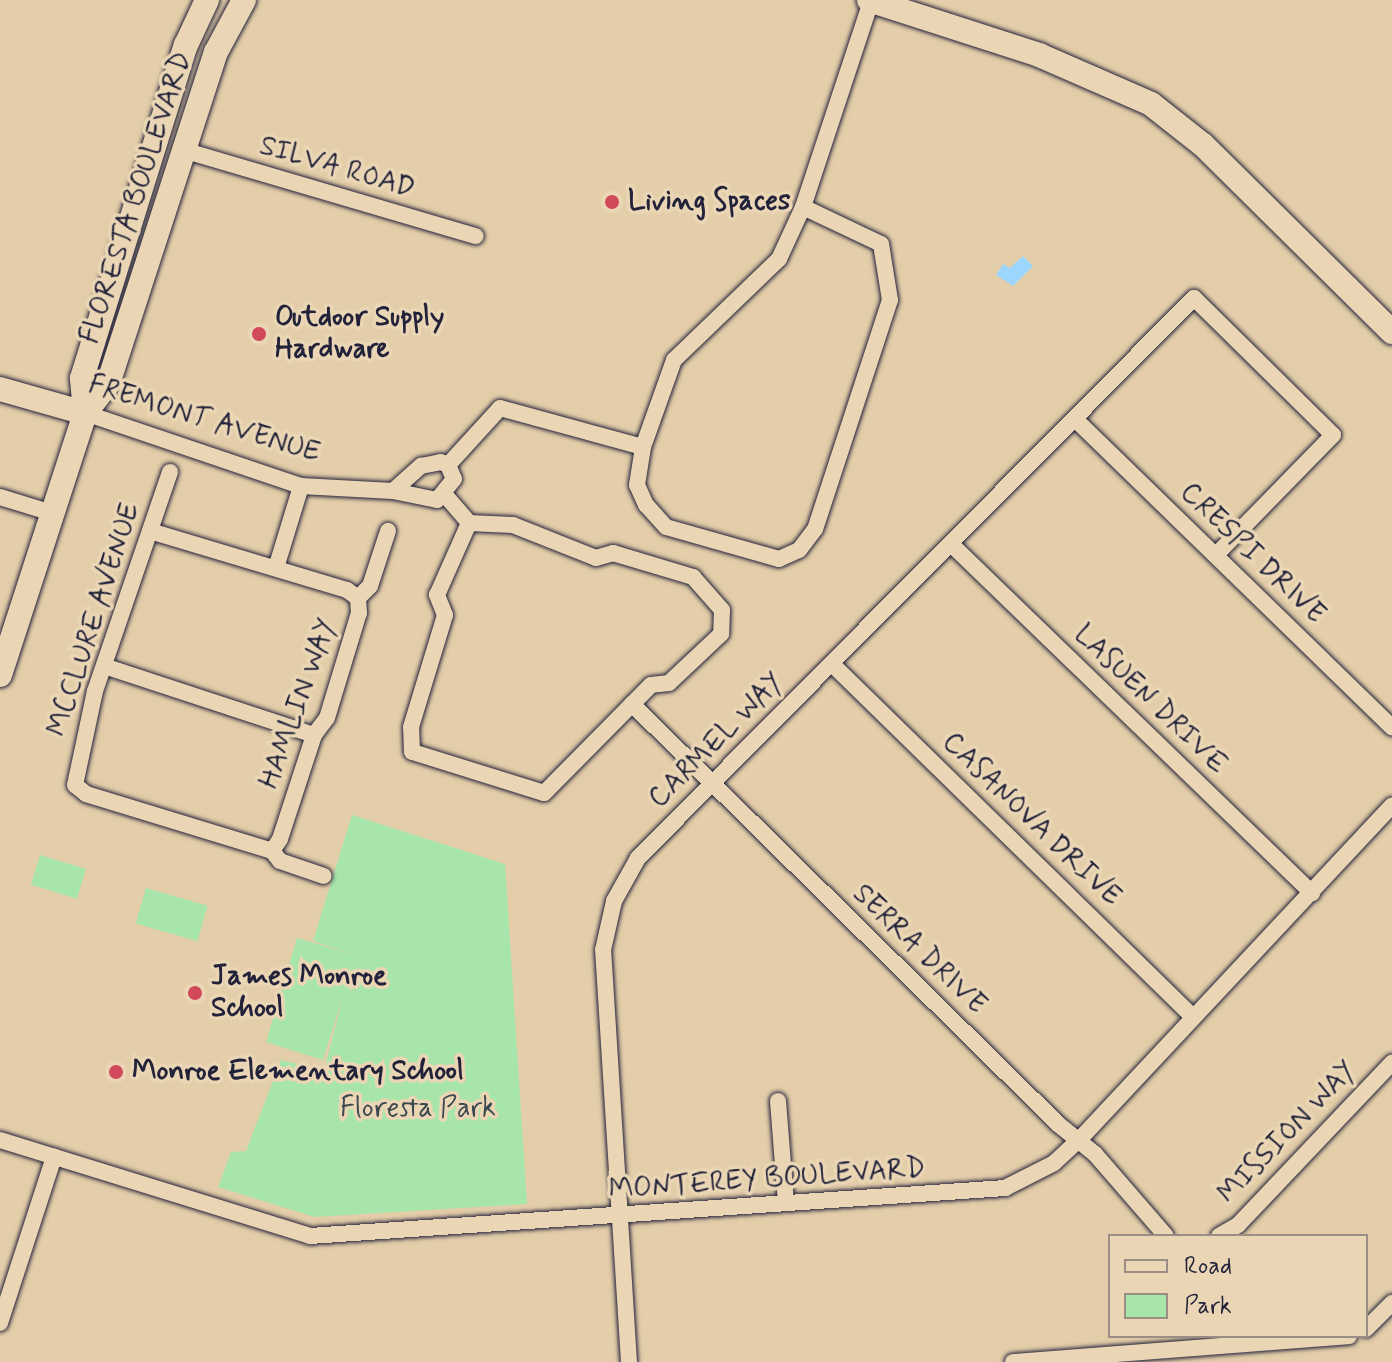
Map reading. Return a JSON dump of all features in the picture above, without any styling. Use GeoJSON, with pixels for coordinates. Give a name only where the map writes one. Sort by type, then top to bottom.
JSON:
{"type":"FeatureCollection","features":[{"type":"Feature","properties":{"kind":"street","name":"FLORESTA BOULEVARD"},"geometry":{"type":"LineString","coordinates":[[85,413],[82,378],[182,58],[207,0]]}},
{"type":"Feature","properties":{"kind":"street","name":"FLORESTA BOULEVARD"},"geometry":{"type":"LineString","coordinates":[[0,675],[85,413],[108,384],[216,52],[244,0]]}},
{"type":"Feature","properties":{"kind":"street"},"geometry":{"type":"LineString","coordinates":[[803,207],[881,244],[890,300],[815,529],[799,550],[779,559],[666,527],[646,505],[637,485],[643,447],[674,360],[779,259],[803,207],[870,0],[1039,55],[1151,104],[1203,145],[1392,332]]}},
{"type":"Feature","properties":{"kind":"street","name":"SILVA ROAD"},"geometry":{"type":"LineString","coordinates":[[183,150],[476,236]]}},
{"type":"Feature","properties":{"kind":"street","name":"CARMEL WAY"},"geometry":{"type":"LineString","coordinates":[[629,1362],[603,950],[614,901],[638,858],[1194,298],[1333,435],[1216,555]]}},
{"type":"Feature","properties":{"kind":"street","name":"FREMONT AVENUE"},"geometry":{"type":"LineString","coordinates":[[0,389],[85,413],[301,486],[393,491],[437,500],[445,495]]}},
{"type":"Feature","properties":{"kind":"street"},"geometry":{"type":"LineString","coordinates":[[393,491],[421,466],[448,465],[500,408],[643,447]]}},
{"type":"Feature","properties":{"kind":"street","name":"CRESPI DRIVE"},"geometry":{"type":"LineString","coordinates":[[1076,420],[1392,727]]}},
{"type":"Feature","properties":{"kind":"street"},"geometry":{"type":"LineString","coordinates":[[448,465],[454,479],[445,495],[469,523],[513,525],[596,558],[613,553],[693,577],[722,610],[721,634],[669,683],[651,685],[544,793],[412,752],[411,727],[445,615],[437,595],[469,523]]}},
{"type":"Feature","properties":{"kind":"street","name":"MCCLURE AVENUE"},"geometry":{"type":"LineString","coordinates":[[170,472],[104,666],[75,785],[86,794],[272,851]]}},
{"type":"Feature","properties":{"kind":"street"},"geometry":{"type":"LineString","coordinates":[[276,568],[301,486]]}},
{"type":"Feature","properties":{"kind":"street"},"geometry":{"type":"LineString","coordinates":[[0,497],[52,513]]}},
{"type":"Feature","properties":{"kind":"street"},"geometry":{"type":"LineString","coordinates":[[150,531],[347,590],[358,598]]}},
{"type":"Feature","properties":{"kind":"street","name":"HAMLIN WAY"},"geometry":{"type":"LineString","coordinates":[[272,851],[280,839],[314,735],[327,718],[359,613],[358,598],[370,586],[388,531]]}},
{"type":"Feature","properties":{"kind":"street","name":"LASUEN DRIVE"},"geometry":{"type":"LineString","coordinates":[[952,545],[1312,893]]}},
{"type":"Feature","properties":{"kind":"street","name":"CASANOVA DRIVE"},"geometry":{"type":"LineString","coordinates":[[832,664],[1191,1015]]}},
{"type":"Feature","properties":{"kind":"street"},"geometry":{"type":"LineString","coordinates":[[104,666],[314,735]]}},
{"type":"Feature","properties":{"kind":"street","name":"SERRA DRIVE"},"geometry":{"type":"LineString","coordinates":[[632,704],[1079,1140],[1164,1234]]}},
{"type":"Feature","properties":{"kind":"street","name":"MONTEREY BOULEVARD"},"geometry":{"type":"LineString","coordinates":[[0,1140],[310,1236],[1005,1188],[1054,1163],[1079,1140],[1191,1015],[1312,893],[1392,806]]}},
{"type":"Feature","properties":{"kind":"street"},"geometry":{"type":"LineString","coordinates":[[272,851],[280,861],[324,876]]}},
{"type":"Feature","properties":{"kind":"street","name":"MISSION WAY"},"geometry":{"type":"LineString","coordinates":[[1222,1234],[1238,1225],[1392,1063]]}},
{"type":"Feature","properties":{"kind":"street"},"geometry":{"type":"LineString","coordinates":[[778,1101],[786,1203]]}},
{"type":"Feature","properties":{"kind":"street"},"geometry":{"type":"LineString","coordinates":[[0,1323],[54,1157]]}},
{"type":"Feature","properties":{"kind":"street"},"geometry":{"type":"LineString","coordinates":[[1368,1327],[1392,1303]]}},
{"type":"Feature","properties":{"kind":"street"},"geometry":{"type":"LineString","coordinates":[[1013,1362],[1177,1344],[1306,1338]]}},
{"type":"Feature","properties":{"kind":"green space","name":"Floresta Park"},"geometry":{"type":"Polygon","coordinates":[[[352,815],[505,864],[527,1204],[315,1217],[218,1187],[231,1152],[246,1151],[281,1060],[324,1070],[344,993],[323,1060],[266,1042],[297,938],[355,955],[313,941],[352,815]]]}},
{"type":"Feature","properties":{"kind":"green space"},"geometry":{"type":"Polygon","coordinates":[[[40,855],[86,869],[77,899],[31,885],[40,855]]]}},
{"type":"Feature","properties":{"kind":"green space"},"geometry":{"type":"Polygon","coordinates":[[[146,888],[208,906],[197,941],[136,924],[146,888]]]}},
{"type":"Feature","properties":{"kind":"water"},"geometry":{"type":"Polygon","coordinates":[[[1023,256],[1033,266],[1013,286],[996,275],[1003,264],[1010,268],[1023,256]]]}},
{"type":"Feature","properties":{"kind":"place","name":"Living Spaces"},"geometry":{"type":"Point","coordinates":[612,202]}},
{"type":"Feature","properties":{"kind":"place","name":"Outdoor Supply Hardware"},"geometry":{"type":"Point","coordinates":[259,334]}},
{"type":"Feature","properties":{"kind":"place","name":"James Monroe School"},"geometry":{"type":"Point","coordinates":[195,993]}},
{"type":"Feature","properties":{"kind":"place","name":"Monroe Elementary School"},"geometry":{"type":"Point","coordinates":[116,1072]}}]}
